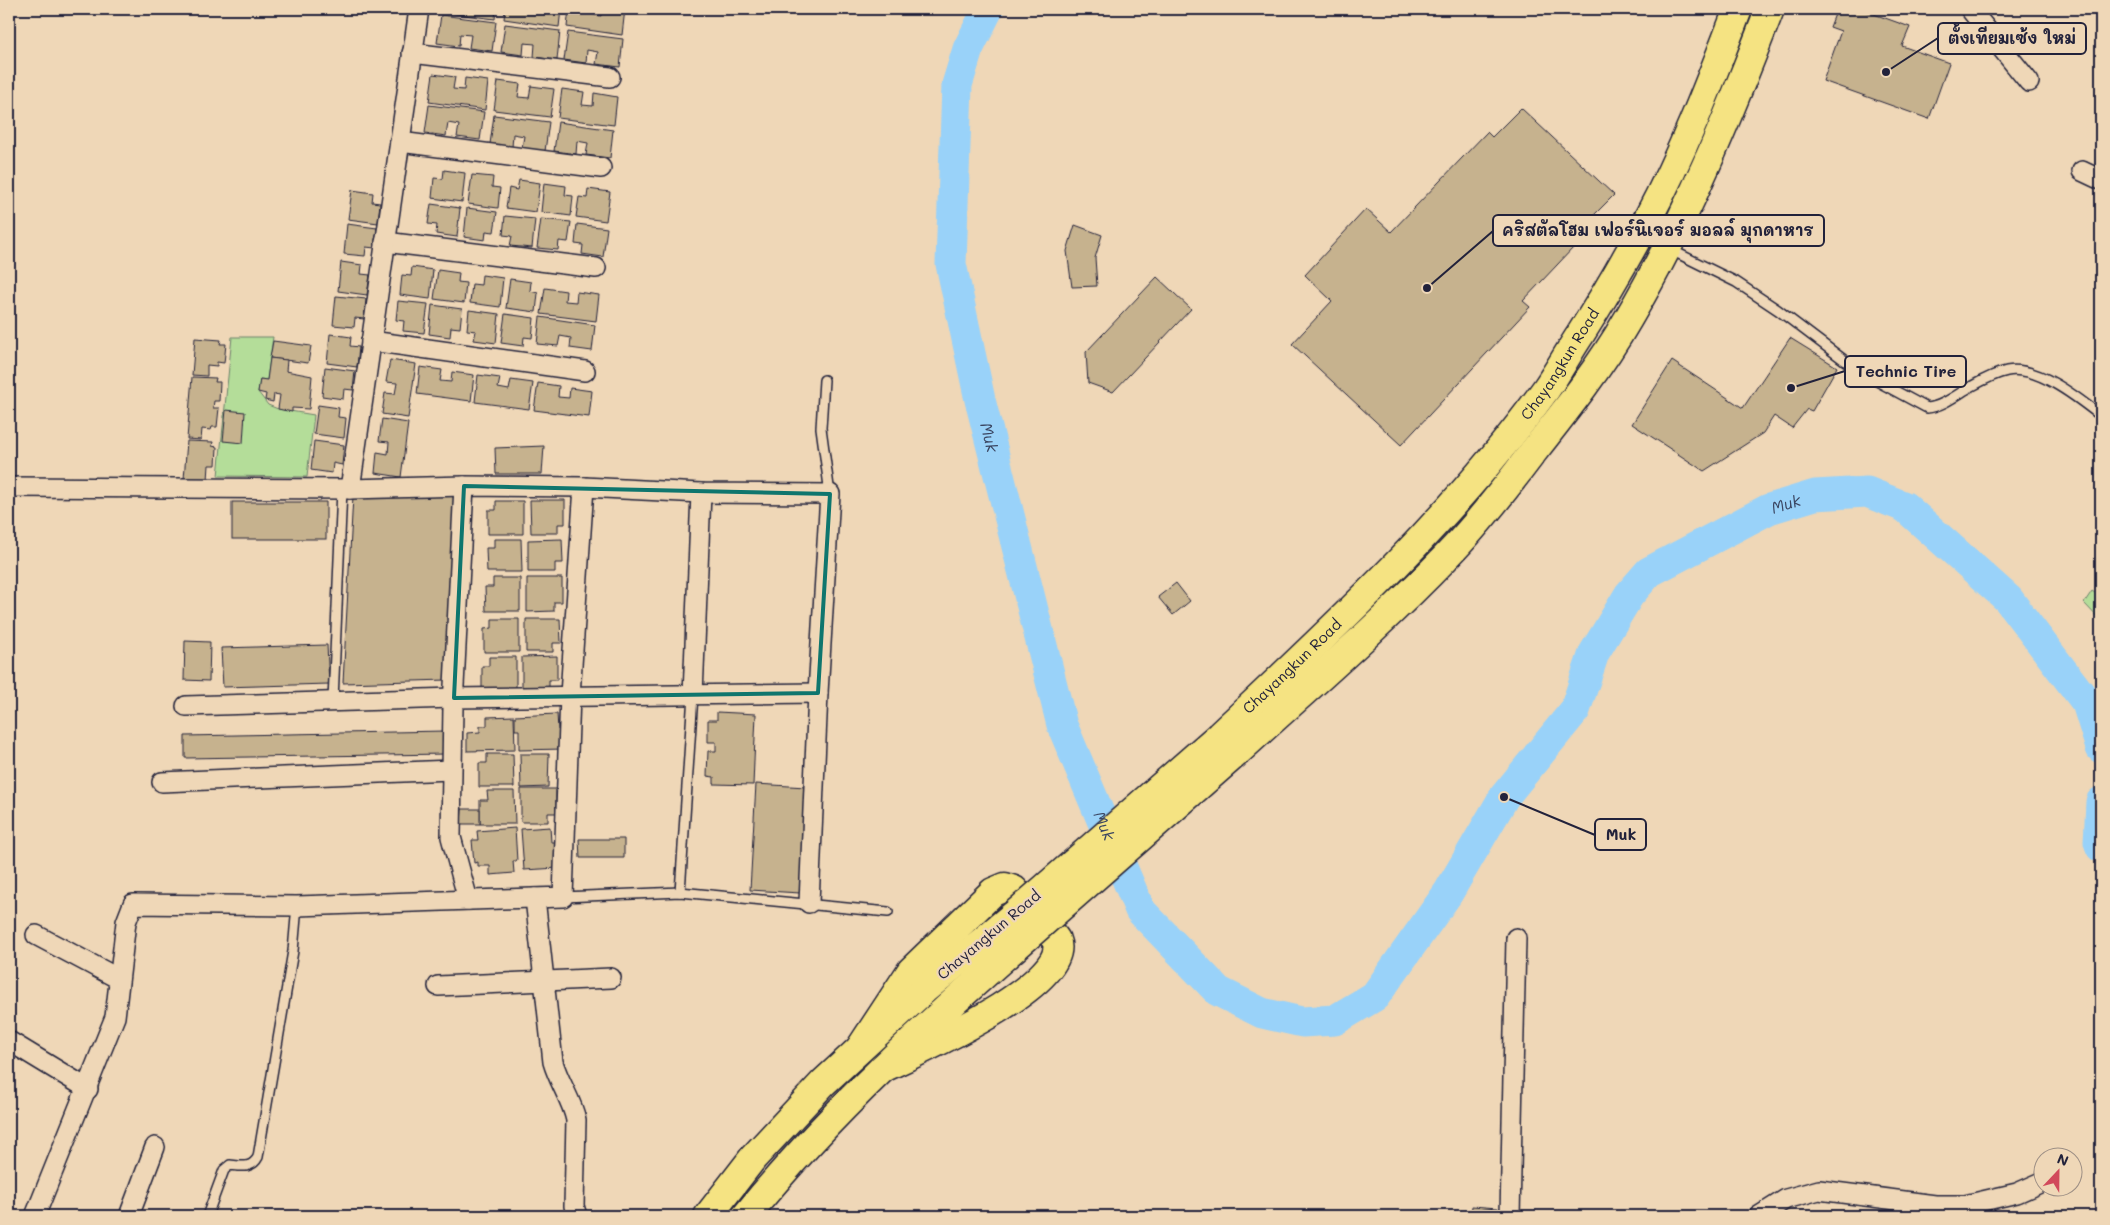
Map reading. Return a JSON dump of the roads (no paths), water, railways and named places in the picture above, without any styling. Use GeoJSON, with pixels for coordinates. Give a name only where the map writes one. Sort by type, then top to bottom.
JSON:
{"type":"FeatureCollection","features":[{"type":"Feature","properties":{"kind":"main road","name":"Chayangkun Road"},"geometry":{"type":"LineString","coordinates":[[1227,745],[1347,616],[1422,539],[1468,487],[1546,389],[1599,304],[1649,216],[1701,104],[1738,9]]}},
{"type":"Feature","properties":{"kind":"main road","name":"Chayangkun Road"},"geometry":{"type":"LineString","coordinates":[[746,1216],[777,1178],[846,1104],[943,1010],[1022,924],[1227,745],[1368,633],[1447,556],[1493,504],[1571,404],[1628,320],[1666,247],[1729,116],[1770,9]]}},
{"type":"Feature","properties":{"kind":"main road"},"geometry":{"type":"LineString","coordinates":[[861,1047],[911,971],[993,892],[1005,887],[1014,890],[1056,940],[1057,954],[1050,968],[1005,1005],[976,1022],[883,1068]]}},
{"type":"Feature","properties":{"kind":"main road","name":"Chayangkun Road"},"geometry":{"type":"LineString","coordinates":[[708,1216],[753,1158],[823,1083],[861,1047],[925,989],[1022,924]]}},
{"type":"Feature","properties":{"kind":"street"},"geometry":{"type":"LineString","coordinates":[[346,489],[371,340],[418,9]]}},
{"type":"Feature","properties":{"kind":"street"},"geometry":{"type":"LineString","coordinates":[[1970,9],[2029,82]]}},
{"type":"Feature","properties":{"kind":"street"},"geometry":{"type":"LineString","coordinates":[[412,52],[610,77]]}},
{"type":"Feature","properties":{"kind":"street"},"geometry":{"type":"LineString","coordinates":[[400,142],[601,168]]}},
{"type":"Feature","properties":{"kind":"street"},"geometry":{"type":"LineString","coordinates":[[2082,172],[2101,180]]}},
{"type":"Feature","properties":{"kind":"street"},"geometry":{"type":"LineString","coordinates":[[385,242],[596,268]]}},
{"type":"Feature","properties":{"kind":"street"},"geometry":{"type":"LineString","coordinates":[[371,340],[585,370]]}},
{"type":"Feature","properties":{"kind":"street"},"geometry":{"type":"LineString","coordinates":[[464,486],[451,770],[450,836],[468,900]]}},
{"type":"Feature","properties":{"kind":"street"},"geometry":{"type":"LineString","coordinates":[[9,487],[346,489],[464,486],[584,487],[701,493],[830,494],[808,903]]}},
{"type":"Feature","properties":{"kind":"street"},"geometry":{"type":"LineString","coordinates":[[36,1216],[115,1017],[126,922],[133,904],[297,906],[564,897],[570,695],[584,487]]}},
{"type":"Feature","properties":{"kind":"street"},"geometry":{"type":"LineString","coordinates":[[693,695],[701,493]]}},
{"type":"Feature","properties":{"kind":"street"},"geometry":{"type":"LineString","coordinates":[[186,706],[570,695],[818,693]]}},
{"type":"Feature","properties":{"kind":"street"},"geometry":{"type":"LineString","coordinates":[[162,782],[451,770]]}},
{"type":"Feature","properties":{"kind":"street"},"geometry":{"type":"LineString","coordinates":[[535,898],[553,1062],[557,1077],[574,1109],[576,1120],[574,1206],[577,1216]]}},
{"type":"Feature","properties":{"kind":"street"},"geometry":{"type":"LineString","coordinates":[[36,935],[119,979]]}},
{"type":"Feature","properties":{"kind":"street"},"geometry":{"type":"LineString","coordinates":[[1510,1216],[1516,938]]}},
{"type":"Feature","properties":{"kind":"street"},"geometry":{"type":"LineString","coordinates":[[438,986],[611,978]]}},
{"type":"Feature","properties":{"kind":"street"},"geometry":{"type":"LineString","coordinates":[[9,1041],[88,1089]]}},
{"type":"Feature","properties":{"kind":"street"},"geometry":{"type":"LineString","coordinates":[[129,1216],[155,1147]]}},
{"type":"Feature","properties":{"kind":"street"},"geometry":{"type":"LineString","coordinates":[[1759,1216],[1786,1199],[1819,1190],[1935,1205],[1965,1205],[2017,1193],[2032,1186]]}},
{"type":"Feature","properties":{"kind":"lane"},"geometry":{"type":"LineString","coordinates":[[1666,247],[1736,282],[1778,310],[1853,367],[1927,408],[1938,405],[1992,375],[2013,370],[2036,374],[2070,393],[2101,416]]}},
{"type":"Feature","properties":{"kind":"lane"},"geometry":{"type":"LineString","coordinates":[[824,380],[821,428],[830,494]]}},
{"type":"Feature","properties":{"kind":"lane"},"geometry":{"type":"LineString","coordinates":[[333,701],[346,489]]}},
{"type":"Feature","properties":{"kind":"lane"},"geometry":{"type":"LineString","coordinates":[[680,892],[693,695]]}},
{"type":"Feature","properties":{"kind":"lane"},"geometry":{"type":"LineString","coordinates":[[564,897],[680,892],[888,912]]}},
{"type":"Feature","properties":{"kind":"lane"},"geometry":{"type":"LineString","coordinates":[[207,1216],[224,1170],[230,1166],[249,1166],[258,1157],[293,951],[297,906]]}},
{"type":"Feature","properties":{"kind":"waterway","name":"Muk"},"geometry":{"type":"LineString","coordinates":[[988,9],[968,49],[957,85],[951,264],[980,400],[1062,725],[1140,910],[1218,991],[1262,1013],[1302,1022],[1335,1020],[1375,996],[1448,893],[1504,797],[1575,710],[1594,653],[1629,595],[1649,572],[1769,509],[1815,495],[1867,492],[1905,507],[2008,599],[2087,703],[2101,748]]}},
{"type":"Feature","properties":{"kind":"waterway","name":"Muk"},"geometry":{"type":"LineString","coordinates":[[2101,802],[2099,842],[2101,847]]}},
{"type":"Feature","properties":{"kind":"place","name":"ตั้งเทียมเซ้ง ใหม่"},"geometry":{"type":"Point","coordinates":[1886,72]}},
{"type":"Feature","properties":{"kind":"place","name":"คริสตัลโฮม เฟอร์นิเจอร์ มอลล์ มุกดาหาร"},"geometry":{"type":"Point","coordinates":[1427,288]}},
{"type":"Feature","properties":{"kind":"place","name":"Technic Tire"},"geometry":{"type":"Point","coordinates":[1791,388]}},
{"type":"Feature","properties":{"kind":"place","name":"Muk"},"geometry":{"type":"Point","coordinates":[1504,797]}}]}
